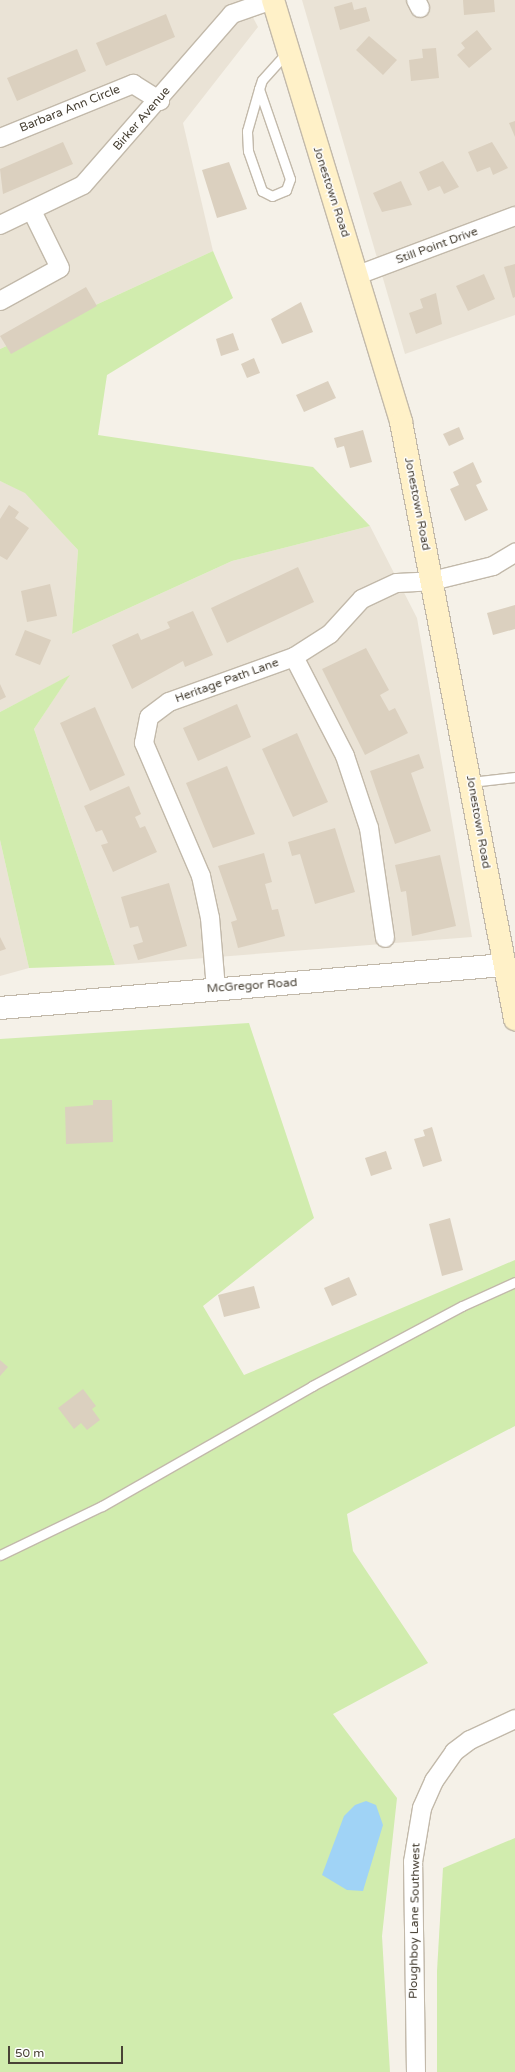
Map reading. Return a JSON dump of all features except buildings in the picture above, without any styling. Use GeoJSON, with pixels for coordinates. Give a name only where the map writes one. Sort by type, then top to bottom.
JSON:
{"type":"FeatureCollection","features":[{"type":"Feature","properties":{"kind":"main road","name":"Jonestown Road"},"geometry":{"type":"LineString","coordinates":[[273,0],[402,422],[515,1019]]}},
{"type":"Feature","properties":{"kind":"street","name":"Birker Avenue"},"geometry":{"type":"LineString","coordinates":[[0,225],[32,211],[83,185],[160,101],[206,40],[232,14],[273,0]]}},
{"type":"Feature","properties":{"kind":"street","name":"Barbara Ann Circle"},"geometry":{"type":"LineString","coordinates":[[0,138],[133,84],[160,101]]}},
{"type":"Feature","properties":{"kind":"street"},"geometry":{"type":"LineString","coordinates":[[0,301],[60,268],[32,211]]}},
{"type":"Feature","properties":{"kind":"street","name":"Still Point Drive"},"geometry":{"type":"LineString","coordinates":[[358,275],[515,216]]}},
{"type":"Feature","properties":{"kind":"street","name":"Heritage Path Lane"},"geometry":{"type":"LineString","coordinates":[[216,988],[210,918],[201,876],[144,743],[148,717],[169,702],[294,657],[330,634],[362,599],[397,583],[432,581],[493,566],[515,554]]}},
{"type":"Feature","properties":{"kind":"street"},"geometry":{"type":"LineString","coordinates":[[294,657],[345,756],[369,828],[385,938]]}},
{"type":"Feature","properties":{"kind":"street","name":"McGregor Road"},"geometry":{"type":"LineString","coordinates":[[0,1008],[216,988],[504,965]]}},
{"type":"Feature","properties":{"kind":"street","name":"Ploughboy Lane Southwest"},"geometry":{"type":"LineString","coordinates":[[416,2072],[414,1862],[422,1808],[434,1781],[454,1752],[470,1740],[515,1719]]}},
{"type":"Feature","properties":{"kind":"lane"},"geometry":{"type":"LineString","coordinates":[[259,89],[290,179],[286,190],[272,196],[262,191],[248,151],[247,130],[259,89],[262,80],[288,51]]}},
{"type":"Feature","properties":{"kind":"lane"},"geometry":{"type":"LineString","coordinates":[[471,782],[515,777]]}},
{"type":"Feature","properties":{"kind":"lane"},"geometry":{"type":"LineString","coordinates":[[0,1555],[102,1506],[312,1386],[462,1306],[515,1282]]}},
{"type":"Feature","properties":{"kind":"shaded area"},"geometry":{"type":"Polygon","coordinates":[[[0,0],[244,0],[258,27],[183,123],[213,251],[0,349],[0,0]]]}},
{"type":"Feature","properties":{"kind":"shaded area"},"geometry":{"type":"Polygon","coordinates":[[[302,0],[515,0],[515,315],[405,354],[302,0]]]}},
{"type":"Feature","properties":{"kind":"shaded area"},"geometry":{"type":"Polygon","coordinates":[[[0,481],[25,492],[78,550],[72,634],[232,561],[370,526],[417,618],[472,937],[115,965],[34,729],[69,676],[0,712],[0,481]]]}},
{"type":"Feature","properties":{"kind":"shaded area"},"geometry":{"type":"Polygon","coordinates":[[[0,840],[29,968],[0,976],[0,840]]]}},
{"type":"Feature","properties":{"kind":"green space"},"geometry":{"type":"Polygon","coordinates":[[[213,251],[233,298],[107,375],[98,435],[313,467],[370,526],[232,561],[72,634],[78,550],[25,493],[0,481],[0,349],[213,251]]]}},
{"type":"Feature","properties":{"kind":"green space"},"geometry":{"type":"Polygon","coordinates":[[[70,675],[34,729],[115,965],[29,968],[0,840],[0,712],[70,675]]]}},
{"type":"Feature","properties":{"kind":"green space"},"geometry":{"type":"Polygon","coordinates":[[[249,1023],[314,1218],[203,1306],[244,1375],[515,1260],[515,1426],[347,1514],[353,1551],[428,1663],[333,1714],[397,1798],[382,1936],[390,2072],[0,2072],[0,1039],[249,1023]]]}},
{"type":"Feature","properties":{"kind":"green space"},"geometry":{"type":"Polygon","coordinates":[[[515,1838],[515,2072],[437,2072],[437,1971],[443,1868],[515,1838]]]}},
{"type":"Feature","properties":{"kind":"water"},"geometry":{"type":"Polygon","coordinates":[[[366,1801],[376,1805],[383,1825],[363,1891],[347,1890],[322,1875],[344,1816],[355,1805],[366,1801]]]}}]}
